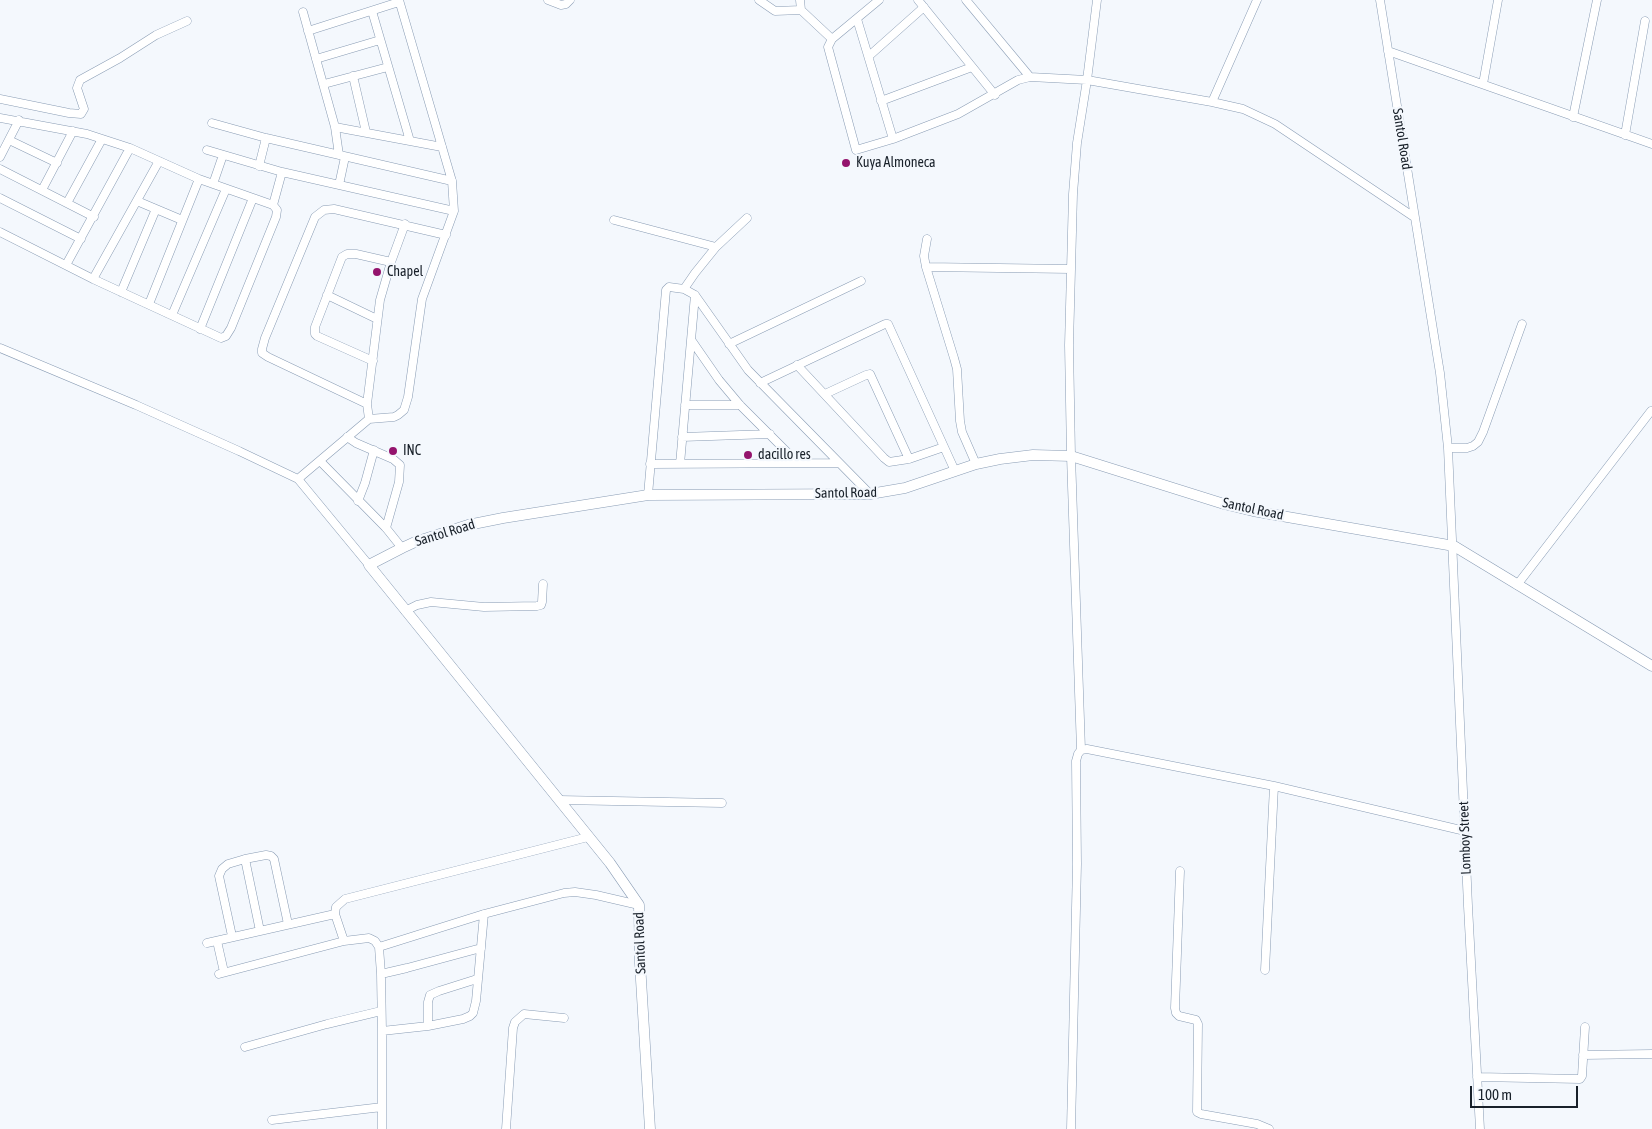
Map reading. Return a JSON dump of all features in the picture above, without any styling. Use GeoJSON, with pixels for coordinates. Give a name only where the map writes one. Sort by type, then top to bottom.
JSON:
{"type":"FeatureCollection","features":[{"type":"Feature","properties":{"kind":"street"},"geometry":{"type":"LineString","coordinates":[[548,0],[561,5],[566,4],[570,0]]}},
{"type":"Feature","properties":{"kind":"street"},"geometry":{"type":"LineString","coordinates":[[759,0],[775,11],[801,10]]}},
{"type":"Feature","properties":{"kind":"street"},"geometry":{"type":"LineString","coordinates":[[800,0],[801,10],[832,39]]}},
{"type":"Feature","properties":{"kind":"street"},"geometry":{"type":"LineString","coordinates":[[879,0],[832,39],[828,51],[856,149],[858,150],[893,139],[958,114],[1018,80],[1030,77],[1087,80],[1243,109],[1275,124],[1414,218]]}},
{"type":"Feature","properties":{"kind":"street"},"geometry":{"type":"LineString","coordinates":[[918,0],[994,95]]}},
{"type":"Feature","properties":{"kind":"street"},"geometry":{"type":"LineString","coordinates":[[966,0],[1030,77]]}},
{"type":"Feature","properties":{"kind":"street"},"geometry":{"type":"LineString","coordinates":[[1071,1129],[1077,864],[1076,761],[1081,750],[1069,345],[1073,194],[1077,143],[1087,80],[1096,0]]}},
{"type":"Feature","properties":{"kind":"street"},"geometry":{"type":"LineString","coordinates":[[1212,102],[1257,0]]}},
{"type":"Feature","properties":{"kind":"street","name":"Santol Road"},"geometry":{"type":"LineString","coordinates":[[650,1129],[638,905],[623,880],[369,565],[415,542],[468,525],[503,518],[648,495],[870,494],[905,488],[976,464],[1033,455],[1071,456],[1224,504],[1253,511],[1454,546],[1448,448],[1440,373],[1380,0]]}},
{"type":"Feature","properties":{"kind":"street"},"geometry":{"type":"LineString","coordinates":[[1483,84],[1498,0]]}},
{"type":"Feature","properties":{"kind":"street"},"geometry":{"type":"LineString","coordinates":[[1573,117],[1597,0]]}},
{"type":"Feature","properties":{"kind":"street"},"geometry":{"type":"LineString","coordinates":[[298,480],[369,419],[394,417],[404,410],[408,397],[422,299],[454,211],[452,181],[399,1],[308,31]]}},
{"type":"Feature","properties":{"kind":"street"},"geometry":{"type":"LineString","coordinates":[[869,56],[924,7]]}},
{"type":"Feature","properties":{"kind":"street"},"geometry":{"type":"LineString","coordinates":[[372,11],[410,141]]}},
{"type":"Feature","properties":{"kind":"street"},"geometry":{"type":"LineString","coordinates":[[303,12],[342,156],[339,185]]}},
{"type":"Feature","properties":{"kind":"street"},"geometry":{"type":"LineString","coordinates":[[858,19],[893,139]]}},
{"type":"Feature","properties":{"kind":"street"},"geometry":{"type":"LineString","coordinates":[[0,99],[81,114],[84,109],[78,88],[80,80],[156,35],[187,21]]}},
{"type":"Feature","properties":{"kind":"street"},"geometry":{"type":"LineString","coordinates":[[1625,135],[1645,22]]}},
{"type":"Feature","properties":{"kind":"street"},"geometry":{"type":"LineString","coordinates":[[316,59],[380,40]]}},
{"type":"Feature","properties":{"kind":"street"},"geometry":{"type":"LineString","coordinates":[[1388,51],[1652,144]]}},
{"type":"Feature","properties":{"kind":"street"},"geometry":{"type":"LineString","coordinates":[[324,84],[388,67]]}},
{"type":"Feature","properties":{"kind":"street"},"geometry":{"type":"LineString","coordinates":[[881,101],[972,67]]}},
{"type":"Feature","properties":{"kind":"street"},"geometry":{"type":"LineString","coordinates":[[353,76],[366,132]]}},
{"type":"Feature","properties":{"kind":"street"},"geometry":{"type":"LineString","coordinates":[[0,118],[20,120],[102,139],[130,148],[199,179],[273,204]]}},
{"type":"Feature","properties":{"kind":"street"},"geometry":{"type":"LineString","coordinates":[[0,157],[20,120]]}},
{"type":"Feature","properties":{"kind":"street"},"geometry":{"type":"LineString","coordinates":[[212,123],[266,138],[452,181]]}},
{"type":"Feature","properties":{"kind":"street"},"geometry":{"type":"LineString","coordinates":[[335,127],[442,147]]}},
{"type":"Feature","properties":{"kind":"street"},"geometry":{"type":"LineString","coordinates":[[42,190],[73,132]]}},
{"type":"Feature","properties":{"kind":"street"},"geometry":{"type":"LineString","coordinates":[[259,166],[266,138]]}},
{"type":"Feature","properties":{"kind":"street"},"geometry":{"type":"LineString","coordinates":[[67,203],[102,139]]}},
{"type":"Feature","properties":{"kind":"street"},"geometry":{"type":"LineString","coordinates":[[10,140],[57,163]]}},
{"type":"Feature","properties":{"kind":"street"},"geometry":{"type":"LineString","coordinates":[[66,265],[94,217],[130,148]]}},
{"type":"Feature","properties":{"kind":"street"},"geometry":{"type":"LineString","coordinates":[[208,150],[282,172],[454,211]]}},
{"type":"Feature","properties":{"kind":"street"},"geometry":{"type":"LineString","coordinates":[[213,184],[223,155]]}},
{"type":"Feature","properties":{"kind":"street"},"geometry":{"type":"LineString","coordinates":[[93,279],[159,161]]}},
{"type":"Feature","properties":{"kind":"street"},"geometry":{"type":"LineString","coordinates":[[0,169],[94,217]]}},
{"type":"Feature","properties":{"kind":"street"},"geometry":{"type":"LineString","coordinates":[[0,232],[93,279],[221,338],[226,336],[231,328],[276,216],[273,204],[282,172]]}},
{"type":"Feature","properties":{"kind":"street"},"geometry":{"type":"LineString","coordinates":[[149,304],[199,179]]}},
{"type":"Feature","properties":{"kind":"street"},"geometry":{"type":"LineString","coordinates":[[172,316],[226,189]]}},
{"type":"Feature","properties":{"kind":"street"},"geometry":{"type":"LineString","coordinates":[[0,198],[81,239]]}},
{"type":"Feature","properties":{"kind":"street"},"geometry":{"type":"LineString","coordinates":[[200,329],[253,198]]}},
{"type":"Feature","properties":{"kind":"street"},"geometry":{"type":"LineString","coordinates":[[137,201],[182,220]]}},
{"type":"Feature","properties":{"kind":"street"},"geometry":{"type":"LineString","coordinates":[[121,292],[156,209]]}},
{"type":"Feature","properties":{"kind":"street"},"geometry":{"type":"LineString","coordinates":[[367,404],[262,353],[262,346],[315,217],[324,210],[334,209],[446,235]]}},
{"type":"Feature","properties":{"kind":"street"},"geometry":{"type":"LineString","coordinates":[[684,289],[716,247],[747,218]]}},
{"type":"Feature","properties":{"kind":"street"},"geometry":{"type":"LineString","coordinates":[[614,220],[716,247]]}},
{"type":"Feature","properties":{"kind":"street"},"geometry":{"type":"LineString","coordinates":[[369,419],[367,404],[377,319],[383,287],[405,224]]}},
{"type":"Feature","properties":{"kind":"street"},"geometry":{"type":"LineString","coordinates":[[927,239],[924,256],[926,267],[957,369],[962,432],[976,464]]}},
{"type":"Feature","properties":{"kind":"street"},"geometry":{"type":"LineString","coordinates":[[373,361],[321,338],[315,334],[314,327],[344,255],[356,254],[391,262]]}},
{"type":"Feature","properties":{"kind":"street"},"geometry":{"type":"LineString","coordinates":[[926,267],[1071,269]]}},
{"type":"Feature","properties":{"kind":"street"},"geometry":{"type":"LineString","coordinates":[[729,344],[861,281]]}},
{"type":"Feature","properties":{"kind":"street"},"geometry":{"type":"LineString","coordinates":[[648,495],[666,290],[669,287],[684,289],[695,295],[744,365],[870,494]]}},
{"type":"Feature","properties":{"kind":"street"},"geometry":{"type":"LineString","coordinates":[[327,295],[377,319]]}},
{"type":"Feature","properties":{"kind":"street"},"geometry":{"type":"LineString","coordinates":[[680,464],[695,295]]}},
{"type":"Feature","properties":{"kind":"street"},"geometry":{"type":"LineString","coordinates":[[760,383],[888,324],[955,471]]}},
{"type":"Feature","properties":{"kind":"street"},"geometry":{"type":"LineString","coordinates":[[1448,448],[1468,448],[1478,442],[1522,324]]}},
{"type":"Feature","properties":{"kind":"street"},"geometry":{"type":"LineString","coordinates":[[692,341],[740,404],[797,462]]}},
{"type":"Feature","properties":{"kind":"street"},"geometry":{"type":"LineString","coordinates":[[0,348],[136,405],[239,451],[298,480],[369,565]]}},
{"type":"Feature","properties":{"kind":"street"},"geometry":{"type":"LineString","coordinates":[[797,365],[889,462],[908,459],[944,447]]}},
{"type":"Feature","properties":{"kind":"street"},"geometry":{"type":"LineString","coordinates":[[825,394],[866,374],[871,375],[908,459]]}},
{"type":"Feature","properties":{"kind":"street"},"geometry":{"type":"LineString","coordinates":[[685,406],[740,404]]}},
{"type":"Feature","properties":{"kind":"street"},"geometry":{"type":"LineString","coordinates":[[1517,585],[1651,411]]}},
{"type":"Feature","properties":{"kind":"street"},"geometry":{"type":"LineString","coordinates":[[682,437],[770,434]]}},
{"type":"Feature","properties":{"kind":"street"},"geometry":{"type":"LineString","coordinates":[[347,437],[397,461],[400,468],[399,482],[386,528]]}},
{"type":"Feature","properties":{"kind":"street"},"geometry":{"type":"LineString","coordinates":[[358,501],[374,450]]}},
{"type":"Feature","properties":{"kind":"street"},"geometry":{"type":"LineString","coordinates":[[320,461],[386,528],[402,548]]}},
{"type":"Feature","properties":{"kind":"street"},"geometry":{"type":"LineString","coordinates":[[650,464],[838,463]]}},
{"type":"Feature","properties":{"kind":"street"},"geometry":{"type":"LineString","coordinates":[[1454,546],[1652,666]]}},
{"type":"Feature","properties":{"kind":"street","name":"Lomboy Street"},"geometry":{"type":"LineString","coordinates":[[1454,546],[1465,831],[1480,1129]]}},
{"type":"Feature","properties":{"kind":"street"},"geometry":{"type":"LineString","coordinates":[[405,610],[417,604],[431,602],[484,607],[537,606],[542,602],[543,584]]}},
{"type":"Feature","properties":{"kind":"street"},"geometry":{"type":"LineString","coordinates":[[1081,750],[1087,749],[1274,786],[1465,831]]}},
{"type":"Feature","properties":{"kind":"street"},"geometry":{"type":"LineString","coordinates":[[1265,970],[1274,786]]}},
{"type":"Feature","properties":{"kind":"street"},"geometry":{"type":"LineString","coordinates":[[559,800],[722,804]]}},
{"type":"Feature","properties":{"kind":"street"},"geometry":{"type":"LineString","coordinates":[[344,941],[335,914],[338,904],[345,899],[588,837]]}},
{"type":"Feature","properties":{"kind":"street"},"geometry":{"type":"LineString","coordinates":[[232,936],[219,876],[222,869],[228,864],[245,859],[266,855],[273,857],[288,924]]}},
{"type":"Feature","properties":{"kind":"street"},"geometry":{"type":"LineString","coordinates":[[245,859],[260,931]]}},
{"type":"Feature","properties":{"kind":"street"},"geometry":{"type":"LineString","coordinates":[[1180,871],[1175,1008],[1179,1016],[1196,1020],[1198,1024],[1197,1112],[1257,1124],[1269,1129]]}},
{"type":"Feature","properties":{"kind":"street"},"geometry":{"type":"LineString","coordinates":[[379,947],[484,914],[564,893],[575,892],[596,895],[638,905]]}},
{"type":"Feature","properties":{"kind":"street"},"geometry":{"type":"LineString","coordinates":[[207,943],[335,914]]}},
{"type":"Feature","properties":{"kind":"street"},"geometry":{"type":"LineString","coordinates":[[382,1031],[428,1026],[463,1019],[473,1013],[476,1001],[484,914]]}},
{"type":"Feature","properties":{"kind":"street"},"geometry":{"type":"LineString","coordinates":[[217,941],[221,973],[344,941],[369,938],[375,941],[379,947],[382,1031],[382,1129]]}},
{"type":"Feature","properties":{"kind":"street"},"geometry":{"type":"LineString","coordinates":[[380,974],[481,948]]}},
{"type":"Feature","properties":{"kind":"street"},"geometry":{"type":"LineString","coordinates":[[428,1026],[428,1002],[430,995],[439,990],[477,979]]}},
{"type":"Feature","properties":{"kind":"street"},"geometry":{"type":"LineString","coordinates":[[246,1047],[381,1011]]}},
{"type":"Feature","properties":{"kind":"street"},"geometry":{"type":"LineString","coordinates":[[506,1129],[515,1022],[524,1014],[564,1018]]}},
{"type":"Feature","properties":{"kind":"street"},"geometry":{"type":"LineString","coordinates":[[1477,1077],[1580,1079],[1582,1076],[1585,1027]]}},
{"type":"Feature","properties":{"kind":"street"},"geometry":{"type":"LineString","coordinates":[[1584,1055],[1652,1054]]}},
{"type":"Feature","properties":{"kind":"street"},"geometry":{"type":"LineString","coordinates":[[272,1120],[382,1107]]}},
{"type":"Feature","properties":{"kind":"place","name":"Kuya Almoneca"},"geometry":{"type":"Point","coordinates":[846,163]}},
{"type":"Feature","properties":{"kind":"place","name":"Chapel"},"geometry":{"type":"Point","coordinates":[377,272]}},
{"type":"Feature","properties":{"kind":"place","name":"INC"},"geometry":{"type":"Point","coordinates":[393,451]}},
{"type":"Feature","properties":{"kind":"place","name":"dacillo res"},"geometry":{"type":"Point","coordinates":[748,455]}}]}
